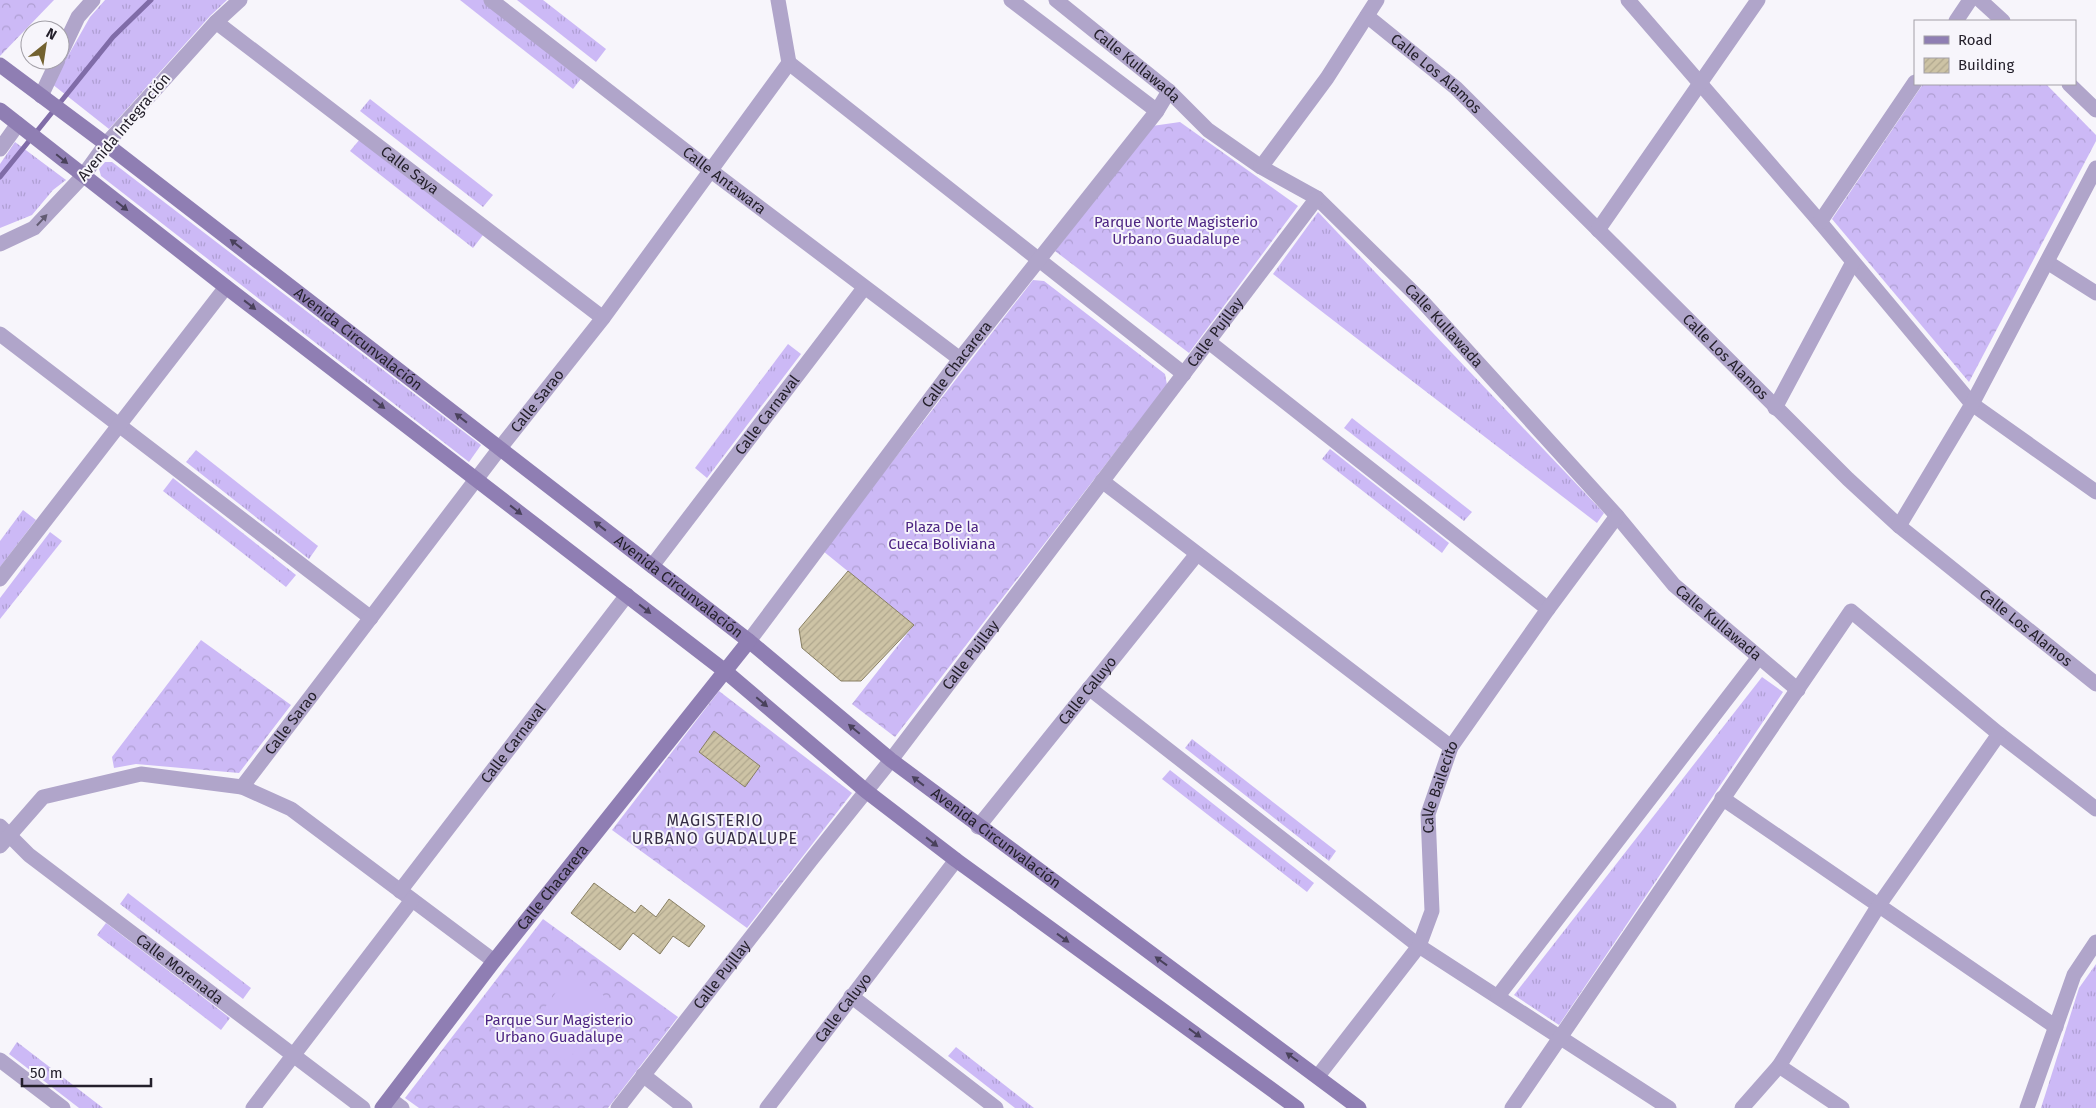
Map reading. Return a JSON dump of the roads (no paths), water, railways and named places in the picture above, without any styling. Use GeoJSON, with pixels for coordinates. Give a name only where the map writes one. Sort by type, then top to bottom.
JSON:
{"type":"FeatureCollection","features":[{"type":"Feature","properties":{"kind":"main road","name":"Avenida Circunvalación"},"geometry":{"type":"LineString","coordinates":[[0,65],[106,144],[749,641],[891,760],[1359,1108]]}},
{"type":"Feature","properties":{"kind":"main road"},"geometry":{"type":"LineString","coordinates":[[0,110],[226,287],[725,671],[866,791],[956,860],[1294,1107]]}},
{"type":"Feature","properties":{"kind":"main road","name":"Calle Chacarera"},"geometry":{"type":"LineString","coordinates":[[386,1103],[494,961],[749,641]]}},
{"type":"Feature","properties":{"kind":"street"},"geometry":{"type":"LineString","coordinates":[[70,34],[78,17],[93,0]]}},
{"type":"Feature","properties":{"kind":"street","name":"Avenida Integración"},"geometry":{"type":"LineString","coordinates":[[0,244],[34,228],[83,176],[106,144],[216,22],[240,0]]}},
{"type":"Feature","properties":{"kind":"street","name":"Calle Antawara"},"geometry":{"type":"LineString","coordinates":[[491,0],[864,288],[960,359]]}},
{"type":"Feature","properties":{"kind":"street"},"geometry":{"type":"LineString","coordinates":[[778,0],[788,63],[1184,374]]}},
{"type":"Feature","properties":{"kind":"street"},"geometry":{"type":"LineString","coordinates":[[1011,0],[1158,111]]}},
{"type":"Feature","properties":{"kind":"street","name":"Calle Kullawada"},"geometry":{"type":"LineString","coordinates":[[1056,0],[1169,91],[1208,130],[1261,167],[1317,198],[1422,301],[1617,516],[1674,585],[1798,690]]}},
{"type":"Feature","properties":{"kind":"street"},"geometry":{"type":"LineString","coordinates":[[1261,167],[1327,78],[1377,0]]}},
{"type":"Feature","properties":{"kind":"street"},"geometry":{"type":"LineString","coordinates":[[1628,0],[1698,84],[1820,222],[1972,404],[2096,492]]}},
{"type":"Feature","properties":{"kind":"street"},"geometry":{"type":"LineString","coordinates":[[1598,230],[1758,0]]}},
{"type":"Feature","properties":{"kind":"street"},"geometry":{"type":"LineString","coordinates":[[1957,20],[1970,0]]}},
{"type":"Feature","properties":{"kind":"street"},"geometry":{"type":"LineString","coordinates":[[1980,0],[2002,20]]}},
{"type":"Feature","properties":{"kind":"street","name":"Calle Los Alamos"},"geometry":{"type":"LineString","coordinates":[[1367,16],[1456,88],[1776,408],[1899,526],[2096,684]]}},
{"type":"Feature","properties":{"kind":"street","name":"Calle Saya"},"geometry":{"type":"LineString","coordinates":[[216,22],[603,318]]}},
{"type":"Feature","properties":{"kind":"street","name":"Calle Sarao"},"geometry":{"type":"LineString","coordinates":[[242,787],[478,480],[500,448],[603,318],[788,63]]}},
{"type":"Feature","properties":{"kind":"street"},"geometry":{"type":"LineString","coordinates":[[46,99],[55,70]]}},
{"type":"Feature","properties":{"kind":"street"},"geometry":{"type":"LineString","coordinates":[[1820,222],[1914,83]]}},
{"type":"Feature","properties":{"kind":"street"},"geometry":{"type":"LineString","coordinates":[[2070,85],[2096,110]]}},
{"type":"Feature","properties":{"kind":"street","name":"Calle Chacarera"},"geometry":{"type":"LineString","coordinates":[[749,641],[960,359],[1158,111],[1169,91]]}},
{"type":"Feature","properties":{"kind":"street"},"geometry":{"type":"LineString","coordinates":[[0,149],[23,128]]}},
{"type":"Feature","properties":{"kind":"street"},"geometry":{"type":"LineString","coordinates":[[1899,526],[1972,404],[2096,168]]}},
{"type":"Feature","properties":{"kind":"street","name":"Calle Pujllay"},"geometry":{"type":"LineString","coordinates":[[618,1108],[891,760],[1317,198]]}},
{"type":"Feature","properties":{"kind":"street"},"geometry":{"type":"LineString","coordinates":[[1776,408],[1853,262]]}},
{"type":"Feature","properties":{"kind":"street"},"geometry":{"type":"LineString","coordinates":[[2047,262],[2096,293]]}},
{"type":"Feature","properties":{"kind":"street"},"geometry":{"type":"LineString","coordinates":[[0,579],[226,287]]}},
{"type":"Feature","properties":{"kind":"street","name":"Calle Carnaval"},"geometry":{"type":"LineString","coordinates":[[652,566],[864,288]]}},
{"type":"Feature","properties":{"kind":"street"},"geometry":{"type":"LineString","coordinates":[[0,334],[372,618]]}},
{"type":"Feature","properties":{"kind":"street"},"geometry":{"type":"LineString","coordinates":[[1209,342],[1548,609]]}},
{"type":"Feature","properties":{"kind":"street"},"geometry":{"type":"LineString","coordinates":[[1102,481],[1451,747]]}},
{"type":"Feature","properties":{"kind":"street","name":"Calle Bailecito"},"geometry":{"type":"LineString","coordinates":[[1318,1076],[1419,946],[1432,911],[1428,814],[1451,747],[1548,609],[1617,516]]}},
{"type":"Feature","properties":{"kind":"street","name":"Calle Caluyo"},"geometry":{"type":"LineString","coordinates":[[978,826],[1197,554]]}},
{"type":"Feature","properties":{"kind":"street","name":"Calle Carnaval"},"geometry":{"type":"LineString","coordinates":[[400,891],[627,595]]}},
{"type":"Feature","properties":{"kind":"street"},"geometry":{"type":"LineString","coordinates":[[1512,1108],[1851,611],[1999,734],[2096,809]]}},
{"type":"Feature","properties":{"kind":"street"},"geometry":{"type":"LineString","coordinates":[[1498,996],[1760,657]]}},
{"type":"Feature","properties":{"kind":"street"},"geometry":{"type":"LineString","coordinates":[[1089,688],[1419,946],[1669,1108]]}},
{"type":"Feature","properties":{"kind":"street"},"geometry":{"type":"LineString","coordinates":[[1742,1108],[1779,1066],[1879,906],[1999,734]]}},
{"type":"Feature","properties":{"kind":"street"},"geometry":{"type":"LineString","coordinates":[[3,835],[43,797],[141,774],[242,787],[291,809],[494,961]]}},
{"type":"Feature","properties":{"kind":"street"},"geometry":{"type":"LineString","coordinates":[[1722,798],[2056,1027]]}},
{"type":"Feature","properties":{"kind":"street","name":"Calle Morenada"},"geometry":{"type":"LineString","coordinates":[[3,835],[363,1108]]}},
{"type":"Feature","properties":{"kind":"street","name":"Calle Caluyo"},"geometry":{"type":"LineString","coordinates":[[767,1108],[956,860]]}},
{"type":"Feature","properties":{"kind":"street"},"geometry":{"type":"LineString","coordinates":[[253,1108],[412,900]]}},
{"type":"Feature","properties":{"kind":"street"},"geometry":{"type":"LineString","coordinates":[[2027,1108],[2074,976],[2096,942]]}},
{"type":"Feature","properties":{"kind":"street"},"geometry":{"type":"LineString","coordinates":[[851,996],[996,1108]]}},
{"type":"Feature","properties":{"kind":"street"},"geometry":{"type":"LineString","coordinates":[[0,1060],[63,1108]]}},
{"type":"Feature","properties":{"kind":"street"},"geometry":{"type":"LineString","coordinates":[[1779,1066],[1842,1108]]}},
{"type":"Feature","properties":{"kind":"street"},"geometry":{"type":"LineString","coordinates":[[643,1075],[685,1108]]}},
{"type":"Feature","properties":{"kind":"street"},"geometry":{"type":"LineString","coordinates":[[386,1103],[402,1108]]}},
{"type":"Feature","properties":{"kind":"waterway"},"geometry":{"type":"LineString","coordinates":[[0,177],[113,37],[151,0]]}},
{"type":"Feature","properties":{"kind":"district","name":"MAGISTERIO URBANO GUADALUPE"},"geometry":{"type":"Point","coordinates":[715,829]}},
{"type":"Feature","properties":{"kind":"park label","name":"Parque Norte Magisterio Urbano Guadalupe"},"geometry":{"type":"Point","coordinates":[1176,230]}},
{"type":"Feature","properties":{"kind":"park label","name":"Plaza De la Cueca Boliviana"},"geometry":{"type":"Point","coordinates":[942,536]}},
{"type":"Feature","properties":{"kind":"park label","name":"Parque Sur Magisterio Urbano Guadalupe"},"geometry":{"type":"Point","coordinates":[559,1028]}}]}
